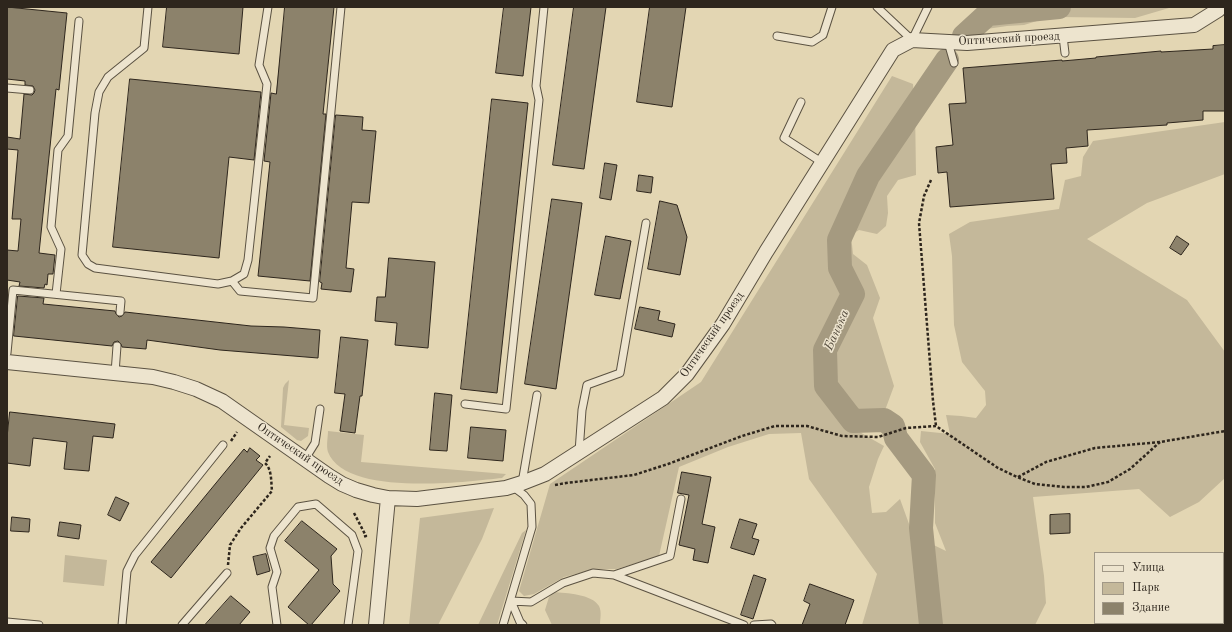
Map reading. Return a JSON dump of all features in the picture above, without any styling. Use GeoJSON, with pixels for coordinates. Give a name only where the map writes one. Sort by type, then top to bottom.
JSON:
{"type":"FeatureCollection","features":[{"type":"Feature","properties":{"kind":"street","name":"Оптический проезд"},"geometry":{"type":"LineString","coordinates":[[7,362],[153,377],[196,389],[222,401],[342,484],[373,495],[388,498],[417,499],[498,489],[517,485],[545,474],[662,398],[687,374],[723,324],[766,252],[893,50],[912,40],[967,44],[1194,25],[1221,7]]}},
{"type":"Feature","properties":{"kind":"street"},"geometry":{"type":"LineString","coordinates":[[376,625],[388,498]]}},
{"type":"Feature","properties":{"kind":"lane"},"geometry":{"type":"LineString","coordinates":[[148,7],[144,48],[108,77],[99,92],[95,113],[82,255],[88,264],[95,268],[218,284],[232,281],[244,274],[248,260],[267,84],[259,65],[268,7]]}},
{"type":"Feature","properties":{"kind":"lane"},"geometry":{"type":"LineString","coordinates":[[232,281],[240,291],[313,298],[341,7]]}},
{"type":"Feature","properties":{"kind":"lane"},"geometry":{"type":"LineString","coordinates":[[465,404],[506,409],[539,100],[536,86],[544,7]]}},
{"type":"Feature","properties":{"kind":"lane"},"geometry":{"type":"LineString","coordinates":[[778,36],[812,42],[823,35],[832,7]]}},
{"type":"Feature","properties":{"kind":"lane"},"geometry":{"type":"LineString","coordinates":[[877,7],[912,40],[928,7]]}},
{"type":"Feature","properties":{"kind":"lane"},"geometry":{"type":"LineString","coordinates":[[56,294],[61,249],[50,227],[58,150],[68,136],[79,21]]}},
{"type":"Feature","properties":{"kind":"lane"},"geometry":{"type":"LineString","coordinates":[[1063,36],[1065,53]]}},
{"type":"Feature","properties":{"kind":"lane"},"geometry":{"type":"LineString","coordinates":[[948,42],[954,63]]}},
{"type":"Feature","properties":{"kind":"lane"},"geometry":{"type":"LineString","coordinates":[[7,88],[30,90]]}},
{"type":"Feature","properties":{"kind":"lane"},"geometry":{"type":"LineString","coordinates":[[802,102],[784,138],[822,163]]}},
{"type":"Feature","properties":{"kind":"lane"},"geometry":{"type":"LineString","coordinates":[[579,452],[582,410],[587,384],[620,373],[646,223]]}},
{"type":"Feature","properties":{"kind":"lane"},"geometry":{"type":"LineString","coordinates":[[7,353],[13,290],[121,301],[120,312]]}},
{"type":"Feature","properties":{"kind":"lane"},"geometry":{"type":"LineString","coordinates":[[114,373],[117,346]]}},
{"type":"Feature","properties":{"kind":"lane"},"geometry":{"type":"LineString","coordinates":[[503,625],[532,528],[531,504],[517,485],[538,395]]}},
{"type":"Feature","properties":{"kind":"lane"},"geometry":{"type":"LineString","coordinates":[[304,459],[315,444],[320,410]]}},
{"type":"Feature","properties":{"kind":"lane"},"geometry":{"type":"LineString","coordinates":[[122,625],[127,571],[135,555],[223,445]]}},
{"type":"Feature","properties":{"kind":"lane"},"geometry":{"type":"LineString","coordinates":[[614,575],[670,556],[682,499]]}},
{"type":"Feature","properties":{"kind":"lane"},"geometry":{"type":"LineString","coordinates":[[277,625],[272,587],[277,572],[270,548],[274,536],[298,507],[316,504],[352,535],[358,551],[348,625]]}},
{"type":"Feature","properties":{"kind":"lane"},"geometry":{"type":"LineString","coordinates":[[511,601],[531,602],[563,583],[593,573],[614,575],[744,625]]}},
{"type":"Feature","properties":{"kind":"lane"},"geometry":{"type":"LineString","coordinates":[[182,625],[227,574]]}},
{"type":"Feature","properties":{"kind":"lane"},"geometry":{"type":"LineString","coordinates":[[511,601],[520,622],[523,625]]}},
{"type":"Feature","properties":{"kind":"lane"},"geometry":{"type":"LineString","coordinates":[[7,622],[39,625]]}},
{"type":"Feature","properties":{"kind":"lane"},"geometry":{"type":"LineString","coordinates":[[754,625],[772,625]]}},
{"type":"Feature","properties":{"kind":"path"},"geometry":{"type":"LineString","coordinates":[[931,180],[924,196],[920,223],[936,426]]}},
{"type":"Feature","properties":{"kind":"path"},"geometry":{"type":"LineString","coordinates":[[555,485],[634,475],[668,464],[742,436],[775,426],[807,426],[842,436],[878,437],[906,428],[936,426],[998,468],[1035,484],[1064,487],[1086,487],[1108,482],[1130,469],[1160,442]]}},
{"type":"Feature","properties":{"kind":"path"},"geometry":{"type":"LineString","coordinates":[[1017,477],[1046,462],[1095,448],[1160,442],[1225,431]]}},
{"type":"Feature","properties":{"kind":"path"},"geometry":{"type":"LineString","coordinates":[[227,574],[230,545],[241,528],[272,491],[270,472],[265,463],[270,456]]}},
{"type":"Feature","properties":{"kind":"green space"},"geometry":{"type":"Polygon","coordinates":[[[1176,7],[1135,18],[1058,17],[1040,20],[1024,25],[980,30],[964,36],[979,8],[1176,7]]]}},
{"type":"Feature","properties":{"kind":"green space"},"geometry":{"type":"Polygon","coordinates":[[[892,76],[913,84],[915,107],[916,175],[898,180],[887,196],[888,213],[886,226],[877,234],[859,230],[851,235],[853,254],[867,265],[880,298],[873,318],[894,386],[884,413],[849,426],[884,446],[869,487],[872,513],[886,512],[900,499],[913,535],[946,551],[935,523],[935,469],[920,442],[921,431],[950,434],[946,415],[976,418],[986,405],[985,391],[962,362],[954,325],[952,256],[949,234],[970,222],[1059,209],[1065,180],[1081,176],[1083,157],[1093,141],[1225,122],[1225,174],[1147,203],[1087,239],[1187,300],[1225,352],[1225,478],[1199,502],[1170,517],[1139,489],[1033,497],[1044,576],[1046,603],[1035,625],[862,625],[877,574],[809,479],[801,433],[769,434],[728,447],[679,467],[659,556],[617,569],[595,569],[564,577],[534,594],[524,596],[519,591],[550,484],[701,382],[892,76]]]}},
{"type":"Feature","properties":{"kind":"green space"},"geometry":{"type":"Polygon","coordinates":[[[289,380],[284,425],[309,428],[308,436],[301,441],[297,440],[281,427],[283,388],[289,380]]]}},
{"type":"Feature","properties":{"kind":"green space"},"geometry":{"type":"Polygon","coordinates":[[[328,431],[364,435],[361,462],[506,474],[502,478],[435,483],[381,481],[357,476],[339,466],[328,452],[328,431]]]}},
{"type":"Feature","properties":{"kind":"green space"},"geometry":{"type":"Polygon","coordinates":[[[494,508],[482,539],[438,625],[409,625],[420,518],[494,508]]]}},
{"type":"Feature","properties":{"kind":"green space"},"geometry":{"type":"Polygon","coordinates":[[[526,530],[497,625],[478,625],[522,533],[526,530]]]}},
{"type":"Feature","properties":{"kind":"green space"},"geometry":{"type":"Polygon","coordinates":[[[65,555],[107,560],[104,586],[63,582],[65,555]]]}},
{"type":"Feature","properties":{"kind":"green space"},"geometry":{"type":"Polygon","coordinates":[[[554,592],[578,595],[596,602],[599,606],[601,616],[600,625],[552,625],[545,610],[549,597],[554,592]]]}},
{"type":"Feature","properties":{"kind":"building"},"geometry":{"type":"Polygon","coordinates":[[[7,7],[67,13],[59,90],[56,89],[39,253],[55,255],[53,274],[48,274],[47,285],[45,284],[44,288],[19,286],[20,282],[7,280],[7,250],[18,251],[21,219],[12,219],[18,150],[7,149],[7,137],[20,139],[24,94],[32,95],[35,90],[33,86],[25,85],[25,81],[7,79],[7,7]]]}},
{"type":"Feature","properties":{"kind":"building"},"geometry":{"type":"Polygon","coordinates":[[[167,7],[243,7],[239,54],[163,47],[167,7]]]}},
{"type":"Feature","properties":{"kind":"building"},"geometry":{"type":"Polygon","coordinates":[[[285,7],[334,7],[323,114],[326,114],[310,281],[258,276],[270,162],[264,161],[271,93],[276,94],[285,7]]]}},
{"type":"Feature","properties":{"kind":"building"},"geometry":{"type":"Polygon","coordinates":[[[504,7],[531,7],[523,76],[496,73],[504,7]]]}},
{"type":"Feature","properties":{"kind":"building"},"geometry":{"type":"Polygon","coordinates":[[[574,7],[606,7],[584,169],[553,165],[574,7]]]}},
{"type":"Feature","properties":{"kind":"building"},"geometry":{"type":"Polygon","coordinates":[[[650,7],[686,7],[672,107],[637,102],[650,7]]]}},
{"type":"Feature","properties":{"kind":"building"},"geometry":{"type":"Polygon","coordinates":[[[1225,45],[1225,111],[1203,111],[1203,120],[1167,123],[1167,125],[1087,130],[1088,146],[1066,148],[1067,163],[1051,164],[1054,199],[950,207],[947,172],[938,173],[936,147],[953,145],[949,104],[966,103],[963,68],[1062,61],[1161,51],[1213,49],[1213,46],[1225,45]]]}},
{"type":"Feature","properties":{"kind":"building"},"geometry":{"type":"Polygon","coordinates":[[[130,79],[261,92],[254,160],[229,157],[219,258],[113,247],[130,79]]]}},
{"type":"Feature","properties":{"kind":"building"},"geometry":{"type":"Polygon","coordinates":[[[492,99],[528,103],[497,393],[461,389],[492,99]]]}},
{"type":"Feature","properties":{"kind":"building"},"geometry":{"type":"Polygon","coordinates":[[[336,115],[363,117],[362,130],[376,131],[369,203],[352,202],[346,268],[354,269],[351,292],[321,289],[322,283],[320,282],[336,115]]]}},
{"type":"Feature","properties":{"kind":"building"},"geometry":{"type":"Polygon","coordinates":[[[605,163],[617,165],[611,200],[600,198],[605,163]]]}},
{"type":"Feature","properties":{"kind":"building"},"geometry":{"type":"Polygon","coordinates":[[[639,175],[653,177],[651,193],[637,191],[639,175]]]}},
{"type":"Feature","properties":{"kind":"building"},"geometry":{"type":"Polygon","coordinates":[[[552,199],[582,203],[556,389],[525,384],[552,199]]]}},
{"type":"Feature","properties":{"kind":"building"},"geometry":{"type":"Polygon","coordinates":[[[660,201],[677,205],[687,237],[680,275],[648,269],[660,201]]]}},
{"type":"Feature","properties":{"kind":"building"},"geometry":{"type":"Polygon","coordinates":[[[606,236],[631,241],[620,299],[595,295],[606,236]]]}},
{"type":"Feature","properties":{"kind":"building"},"geometry":{"type":"Polygon","coordinates":[[[1177,236],[1189,244],[1181,255],[1170,248],[1177,236]]]}},
{"type":"Feature","properties":{"kind":"building"},"geometry":{"type":"Polygon","coordinates":[[[389,258],[435,262],[428,348],[395,345],[397,323],[375,321],[377,297],[385,297],[389,258]]]}},
{"type":"Feature","properties":{"kind":"building"},"geometry":{"type":"Polygon","coordinates":[[[18,296],[44,298],[43,304],[115,311],[119,317],[125,312],[251,326],[320,330],[318,358],[220,350],[147,340],[146,349],[122,347],[118,341],[114,342],[112,346],[14,336],[18,296]]]}},
{"type":"Feature","properties":{"kind":"building"},"geometry":{"type":"Polygon","coordinates":[[[640,307],[660,311],[658,320],[675,324],[672,337],[635,329],[640,307]]]}},
{"type":"Feature","properties":{"kind":"building"},"geometry":{"type":"Polygon","coordinates":[[[341,337],[368,340],[362,396],[360,396],[355,433],[340,431],[345,394],[335,393],[341,337]]]}},
{"type":"Feature","properties":{"kind":"building"},"geometry":{"type":"Polygon","coordinates":[[[435,393],[452,395],[447,451],[430,450],[435,393]]]}},
{"type":"Feature","properties":{"kind":"building"},"geometry":{"type":"Polygon","coordinates":[[[10,412],[115,424],[113,438],[93,436],[89,471],[64,469],[67,442],[33,438],[30,466],[7,463],[7,438],[10,412]]]}},
{"type":"Feature","properties":{"kind":"building"},"geometry":{"type":"Polygon","coordinates":[[[471,427],[506,430],[503,461],[468,458],[471,427]]]}},
{"type":"Feature","properties":{"kind":"building"},"geometry":{"type":"Polygon","coordinates":[[[250,448],[260,456],[256,460],[263,465],[171,578],[151,562],[244,449],[247,452],[250,448]]]}},
{"type":"Feature","properties":{"kind":"building"},"geometry":{"type":"Polygon","coordinates":[[[682,472],[711,477],[702,524],[715,527],[708,563],[693,560],[695,549],[679,545],[689,495],[678,493],[682,472]]]}},
{"type":"Feature","properties":{"kind":"building"},"geometry":{"type":"Polygon","coordinates":[[[116,497],[129,503],[120,521],[108,515],[116,497]]]}},
{"type":"Feature","properties":{"kind":"building"},"geometry":{"type":"Polygon","coordinates":[[[1070,514],[1070,533],[1050,534],[1050,515],[1070,514]]]}},
{"type":"Feature","properties":{"kind":"building"},"geometry":{"type":"Polygon","coordinates":[[[12,517],[30,519],[29,532],[11,531],[12,517]]]}},
{"type":"Feature","properties":{"kind":"building"},"geometry":{"type":"Polygon","coordinates":[[[740,519],[757,524],[752,538],[759,540],[754,555],[731,548],[740,519]]]}},
{"type":"Feature","properties":{"kind":"building"},"geometry":{"type":"Polygon","coordinates":[[[302,521],[337,549],[331,556],[333,584],[340,591],[311,625],[309,625],[288,607],[319,570],[285,541],[302,521]]]}},
{"type":"Feature","properties":{"kind":"building"},"geometry":{"type":"Polygon","coordinates":[[[60,522],[81,525],[79,539],[58,536],[60,522]]]}},
{"type":"Feature","properties":{"kind":"building"},"geometry":{"type":"Polygon","coordinates":[[[266,554],[270,571],[257,575],[253,557],[266,554]]]}},
{"type":"Feature","properties":{"kind":"building"},"geometry":{"type":"Polygon","coordinates":[[[754,575],[766,579],[753,619],[741,615],[754,575]]]}},
{"type":"Feature","properties":{"kind":"building"},"geometry":{"type":"Polygon","coordinates":[[[810,584],[854,600],[845,625],[802,625],[810,604],[804,601],[810,584]]]}},
{"type":"Feature","properties":{"kind":"building"},"geometry":{"type":"Polygon","coordinates":[[[231,596],[250,612],[239,625],[205,625],[231,596]]]}},
{"type":"Feature","properties":{"kind":"waterway","name":"Банька"},"geometry":{"type":"LineString","coordinates":[[964,36],[988,14],[1059,7]]}},
{"type":"Feature","properties":{"kind":"waterway","name":"Банька"},"geometry":{"type":"LineString","coordinates":[[931,625],[921,528],[924,475],[896,438],[893,426],[884,420],[853,421],[826,386],[825,350],[853,294],[840,268],[839,240],[868,176],[947,60]]}}]}
